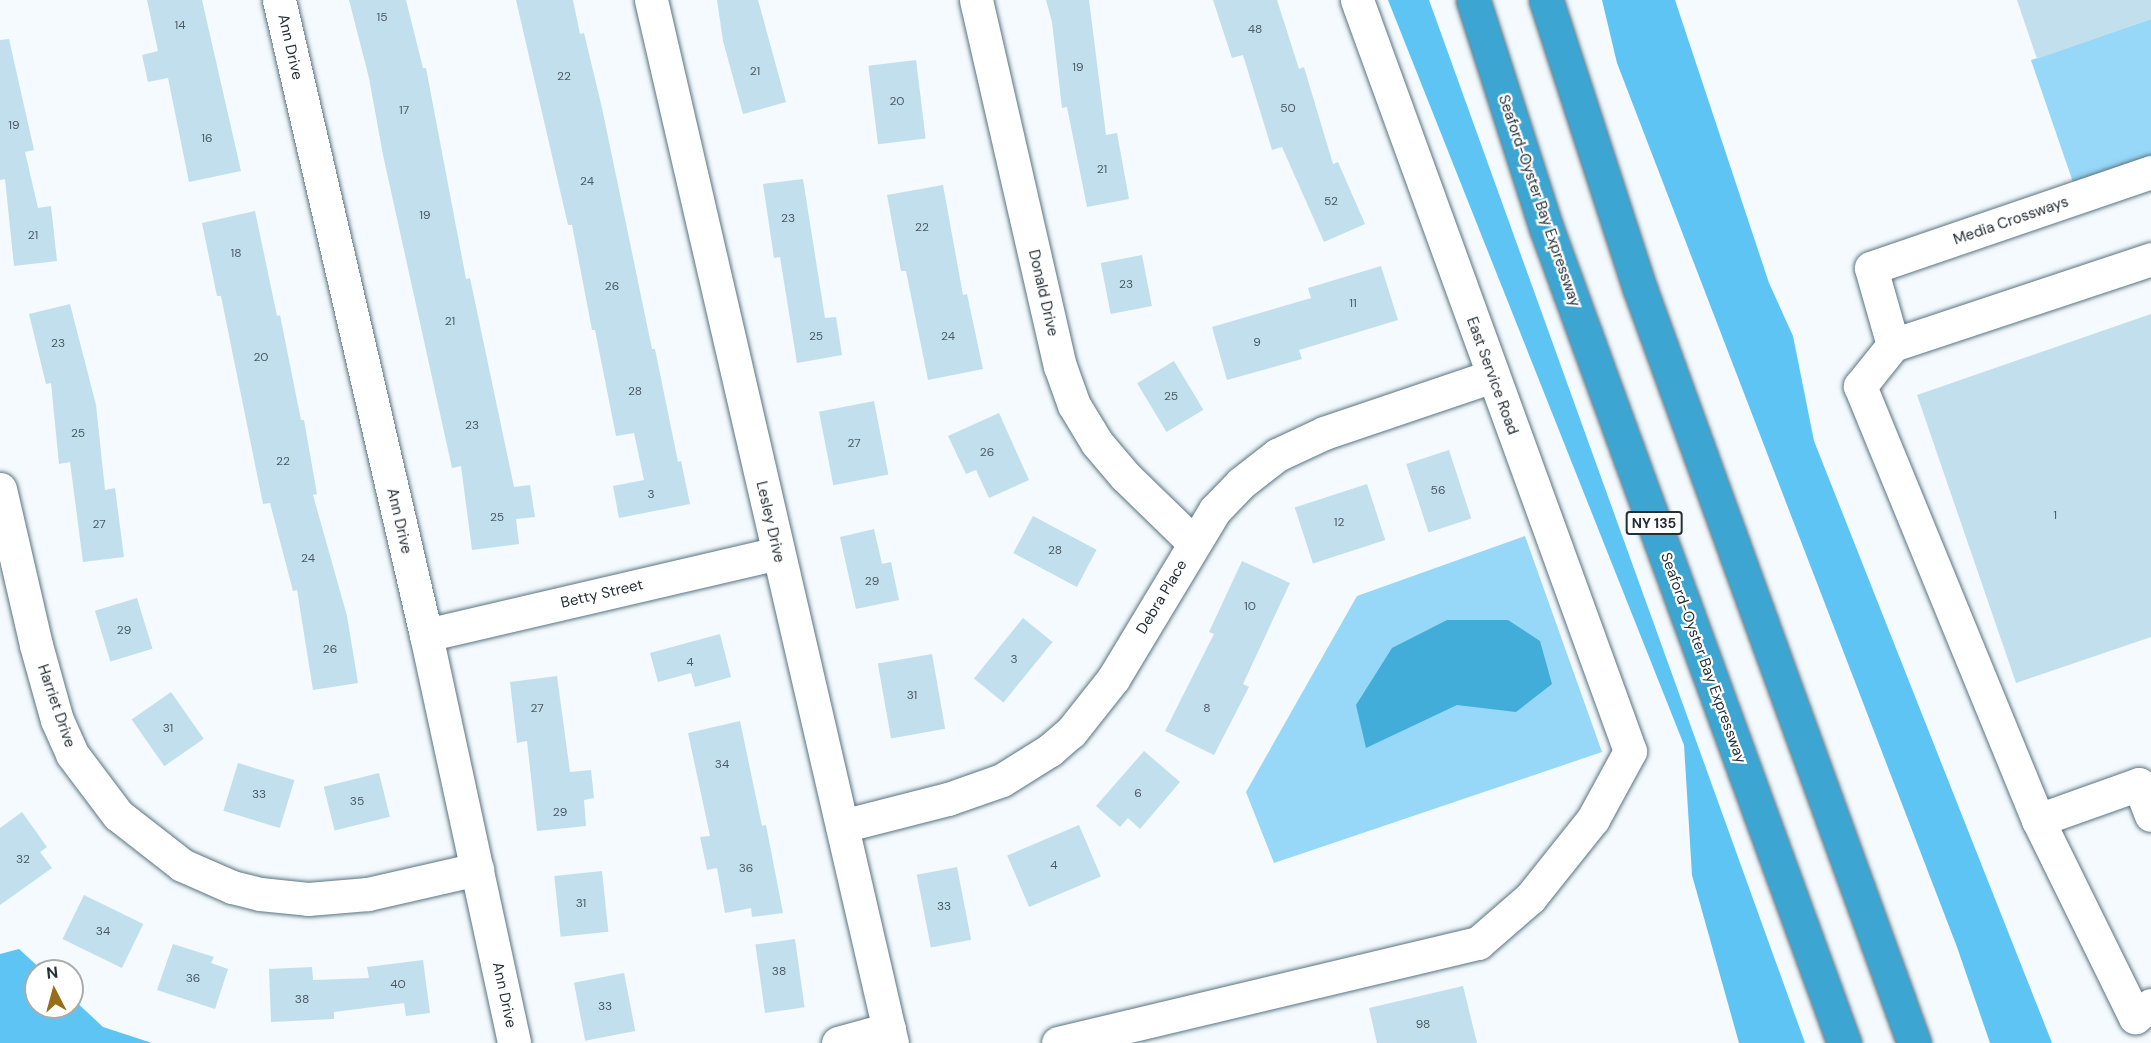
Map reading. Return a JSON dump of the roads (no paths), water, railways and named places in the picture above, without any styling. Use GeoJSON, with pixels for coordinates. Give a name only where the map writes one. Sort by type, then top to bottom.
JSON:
{"type":"FeatureCollection","features":[{"type":"Feature","properties":{"kind":"highway","name":"Seaford-Oyster Bay Expressway"},"geometry":{"type":"LineString","coordinates":[[1473,0],[1547,230],[1844,1043]]}},
{"type":"Feature","properties":{"kind":"highway"},"geometry":{"type":"LineString","coordinates":[[1546,0],[1640,289],[1914,1043]]}},
{"type":"Feature","properties":{"kind":"street","name":"Ann Drive"},"geometry":{"type":"LineString","coordinates":[[279,0],[426,634],[514,1043]]}},
{"type":"Feature","properties":{"kind":"street","name":"Lesley Drive"},"geometry":{"type":"LineString","coordinates":[[651,0],[890,1036]]}},
{"type":"Feature","properties":{"kind":"street","name":"Donald Drive"},"geometry":{"type":"LineString","coordinates":[[976,0],[1060,366],[1074,405],[1097,444],[1125,476],[1194,543]]}},
{"type":"Feature","properties":{"kind":"street","name":"East Service Road"},"geometry":{"type":"LineString","coordinates":[[1058,1043],[1478,943],[1530,898],[1593,819],[1630,751],[1357,0]]}},
{"type":"Feature","properties":{"kind":"street","name":"Media Crossways"},"geometry":{"type":"LineString","coordinates":[[1893,345],[1871,268],[2151,172]]}},
{"type":"Feature","properties":{"kind":"street"},"geometry":{"type":"LineString","coordinates":[[2151,259],[1893,345],[1860,386],[2038,820],[2134,1017],[2151,1005]]}},
{"type":"Feature","properties":{"kind":"street","name":"Debra Place"},"geometry":{"type":"LineString","coordinates":[[842,826],[948,799],[992,783],[1050,750],[1071,732],[1113,679],[1215,510],[1234,490],[1277,455],[1324,433],[1492,376]]}},
{"type":"Feature","properties":{"kind":"street","name":"Harriet Drive"},"geometry":{"type":"LineString","coordinates":[[0,489],[36,645],[57,720],[72,754],[118,815],[182,865],[232,886],[260,894],[308,899],[368,894],[477,869]]}},
{"type":"Feature","properties":{"kind":"street","name":"Betty Street"},"geometry":{"type":"LineString","coordinates":[[426,634],[778,553]]}},
{"type":"Feature","properties":{"kind":"street"},"geometry":{"type":"LineString","coordinates":[[2038,820],[2145,782],[2151,815]]}},
{"type":"Feature","properties":{"kind":"street"},"geometry":{"type":"LineString","coordinates":[[838,1043],[890,1036]]}}]}
